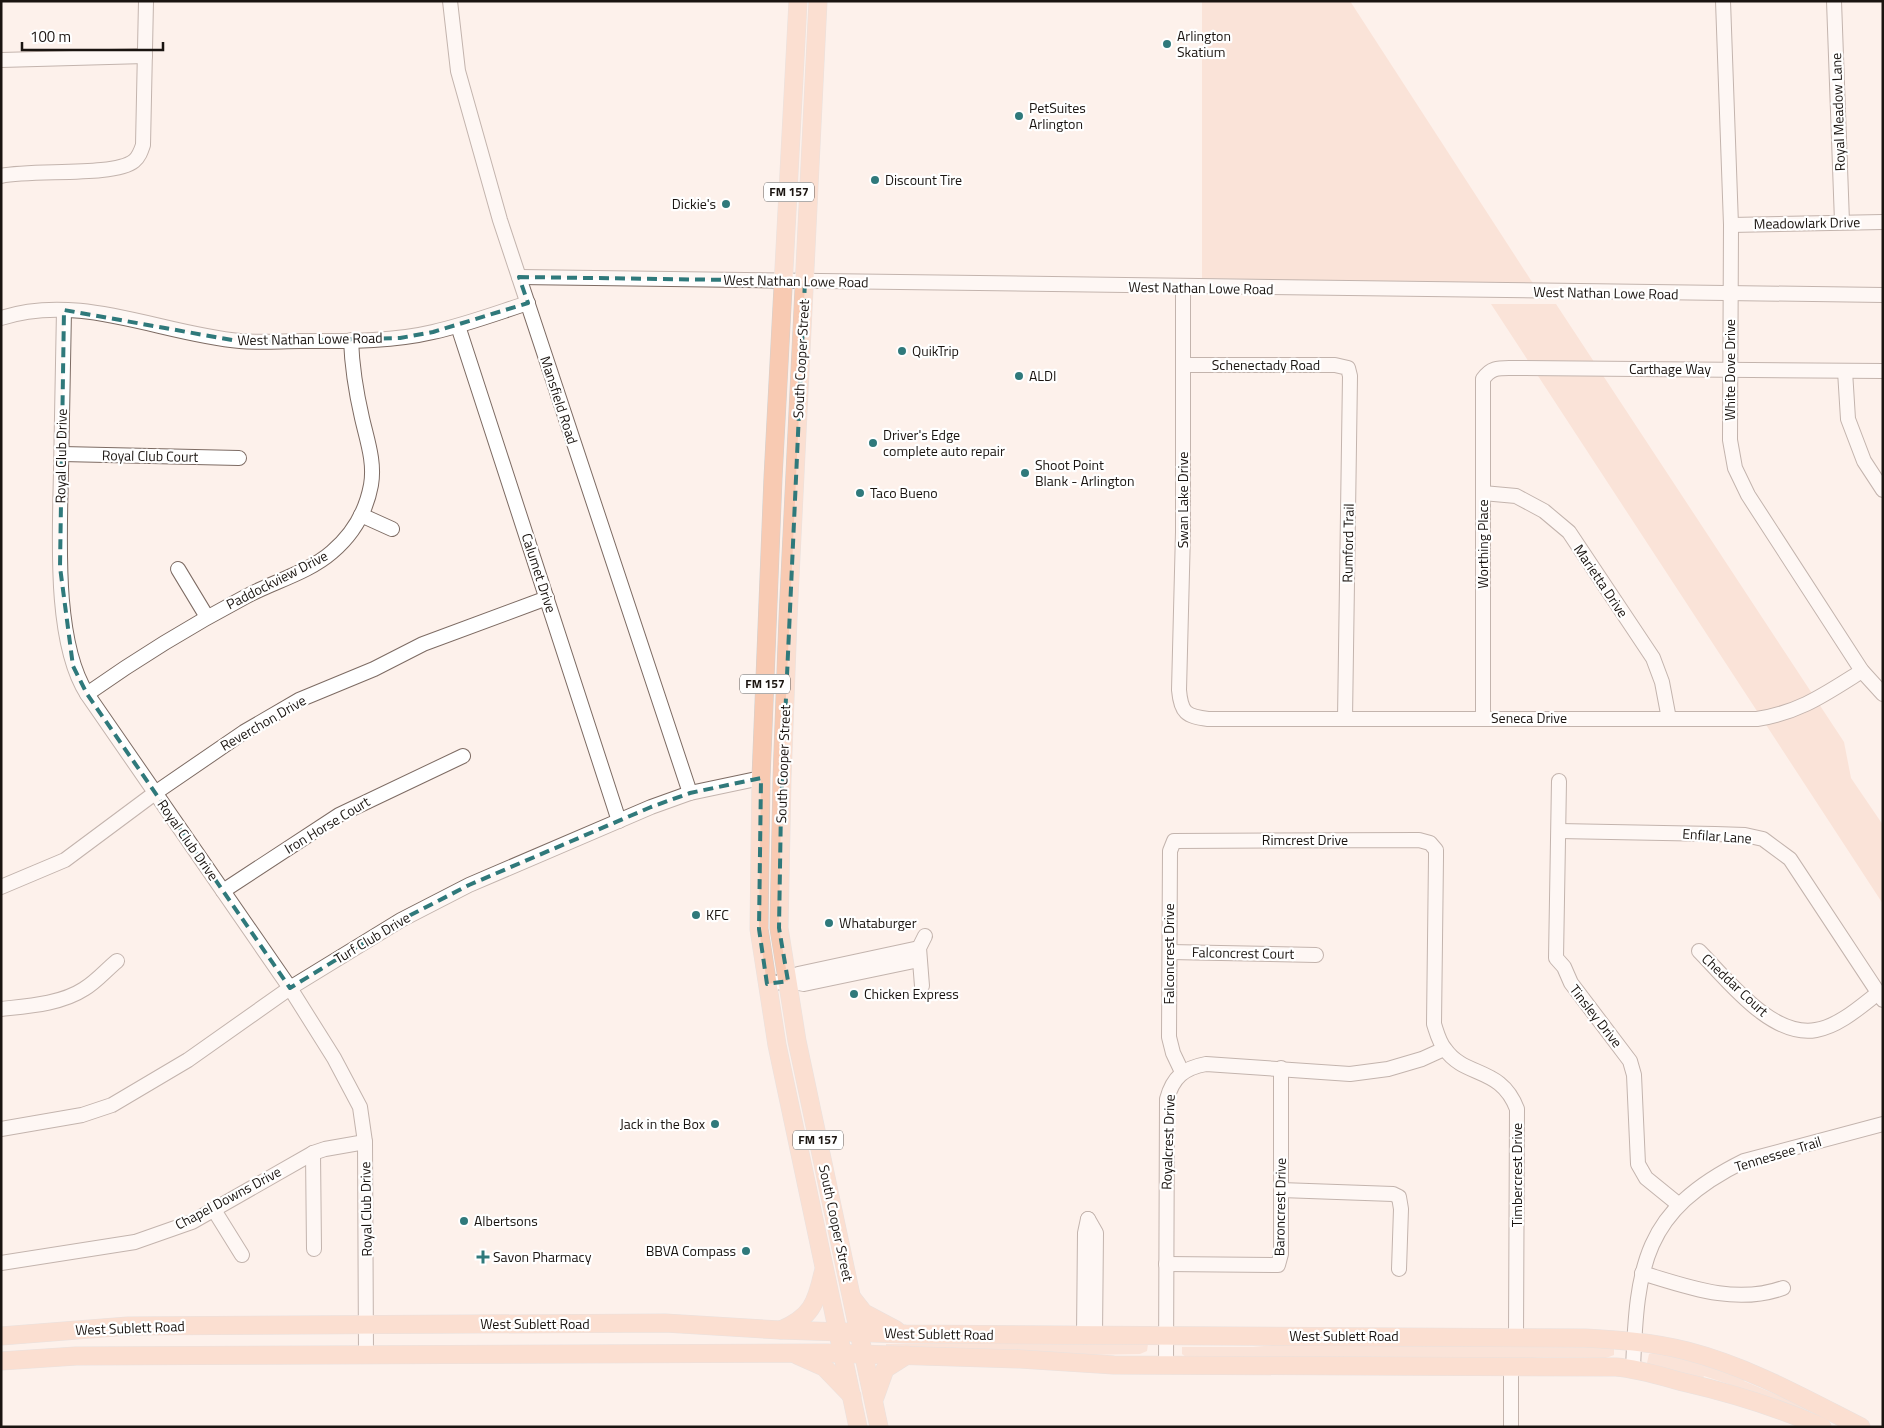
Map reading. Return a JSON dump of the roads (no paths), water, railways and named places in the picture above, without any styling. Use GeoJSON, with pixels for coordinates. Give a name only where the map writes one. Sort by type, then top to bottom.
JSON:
{"type":"FeatureCollection","features":[{"type":"Feature","properties":{"kind":"main road","name":"South Cooper Street"},"geometry":{"type":"LineString","coordinates":[[798,1],[770,550],[761,778],[758,929],[777,1045],[858,1427]]}},
{"type":"Feature","properties":{"kind":"main road","name":"South Cooper Street"},"geometry":{"type":"LineString","coordinates":[[818,1],[791,550],[779,874],[779,928],[797,1041],[880,1427]]}},
{"type":"Feature","properties":{"kind":"main road"},"geometry":{"type":"LineString","coordinates":[[770,550],[791,550]]}},
{"type":"Feature","properties":{"kind":"main road"},"geometry":{"type":"LineString","coordinates":[[780,1330],[798,1322],[810,1311],[817,1299],[825,1268]]}},
{"type":"Feature","properties":{"kind":"main road"},"geometry":{"type":"LineString","coordinates":[[852,1298],[864,1313],[906,1334]]}},
{"type":"Feature","properties":{"kind":"main road","name":"West Sublett Road"},"geometry":{"type":"LineString","coordinates":[[1,1336],[128,1326],[664,1323],[780,1330],[906,1334],[1516,1337],[1634,1341],[1687,1351],[1736,1367],[1784,1387],[1861,1427]]}},
{"type":"Feature","properties":{"kind":"main road"},"geometry":{"type":"LineString","coordinates":[[792,1353],[824,1367],[852,1396]]}},
{"type":"Feature","properties":{"kind":"main road","name":"West Sublett Road"},"geometry":{"type":"LineString","coordinates":[[1,1361],[76,1356],[843,1353],[1166,1366],[1633,1369],[1739,1396],[1822,1427]]}},
{"type":"Feature","properties":{"kind":"main road"},"geometry":{"type":"LineString","coordinates":[[874,1400],[885,1369],[907,1355]]}},
{"type":"Feature","properties":{"kind":"street"},"geometry":{"type":"LineString","coordinates":[[1,176],[41,171],[109,170],[134,162],[140,154],[143,144],[146,1]]}},
{"type":"Feature","properties":{"kind":"street","name":"Mansfield Road"},"geometry":{"type":"LineString","coordinates":[[450,1],[458,71],[500,220],[690,793]]}},
{"type":"Feature","properties":{"kind":"street","name":"White Dove Drive"},"geometry":{"type":"LineString","coordinates":[[1723,1],[1731,225],[1730,440],[1735,468],[1748,495],[1862,671],[1883,694]]}},
{"type":"Feature","properties":{"kind":"street","name":"Royal Meadow Lane"},"geometry":{"type":"LineString","coordinates":[[1834,1],[1842,222]]}},
{"type":"Feature","properties":{"kind":"street"},"geometry":{"type":"LineString","coordinates":[[1,60],[145,56]]}},
{"type":"Feature","properties":{"kind":"street","name":"Meadowlark Drive"},"geometry":{"type":"LineString","coordinates":[[1731,225],[1883,222]]}},
{"type":"Feature","properties":{"kind":"street","name":"West Nathan Lowe Road"},"geometry":{"type":"LineString","coordinates":[[519,277],[1883,295]]}},
{"type":"Feature","properties":{"kind":"street","name":"Swan Lake Drive"},"geometry":{"type":"LineString","coordinates":[[1183,287],[1183,532],[1179,690],[1180,704],[1184,712]]}},
{"type":"Feature","properties":{"kind":"street","name":"West Nathan Lowe Road"},"geometry":{"type":"LineString","coordinates":[[1,318],[27,311],[64,310],[96,312],[214,338],[243,342],[351,340],[400,338],[458,326],[528,303]]}},
{"type":"Feature","properties":{"kind":"street","name":"Royal Club Drive"},"geometry":{"type":"LineString","coordinates":[[64,310],[60,568],[72,666],[87,694],[290,988],[334,1058],[360,1107],[364,1142],[366,1355]]}},
{"type":"Feature","properties":{"kind":"street","name":"Calumet Drive"},"geometry":{"type":"LineString","coordinates":[[458,326],[619,822]]}},
{"type":"Feature","properties":{"kind":"street","name":"Paddockview Drive"},"geometry":{"type":"LineString","coordinates":[[87,694],[158,645],[207,617],[330,554],[349,536],[361,515],[372,484],[372,463],[352,372],[351,340]]}},
{"type":"Feature","properties":{"kind":"street","name":"Schenectady Road"},"geometry":{"type":"LineString","coordinates":[[1183,365],[1335,365],[1348,368]]}},
{"type":"Feature","properties":{"kind":"street","name":"Rumford Trail"},"geometry":{"type":"LineString","coordinates":[[1345,719],[1350,376],[1348,368]]}},
{"type":"Feature","properties":{"kind":"street","name":"Carthage Way"},"geometry":{"type":"LineString","coordinates":[[1488,371],[1504,368],[1883,371]]}},
{"type":"Feature","properties":{"kind":"street","name":"Worthing Place"},"geometry":{"type":"LineString","coordinates":[[1483,718],[1483,379],[1488,371]]}},
{"type":"Feature","properties":{"kind":"street"},"geometry":{"type":"LineString","coordinates":[[1845,371],[1848,419],[1864,461],[1883,490]]}},
{"type":"Feature","properties":{"kind":"street","name":"Royal Club Court"},"geometry":{"type":"LineString","coordinates":[[62,454],[239,458]]}},
{"type":"Feature","properties":{"kind":"street","name":"Marietta Drive"},"geometry":{"type":"LineString","coordinates":[[1483,492],[1516,496],[1544,511],[1569,532],[1653,658],[1662,682],[1669,718]]}},
{"type":"Feature","properties":{"kind":"street"},"geometry":{"type":"LineString","coordinates":[[361,515],[392,529]]}},
{"type":"Feature","properties":{"kind":"street"},"geometry":{"type":"LineString","coordinates":[[178,568],[207,617]]}},
{"type":"Feature","properties":{"kind":"street","name":"Reverchon Drive"},"geometry":{"type":"LineString","coordinates":[[1,887],[65,860],[155,793],[244,732],[300,700],[374,669],[423,644],[547,598]]}},
{"type":"Feature","properties":{"kind":"street","name":"Seneca Drive"},"geometry":{"type":"LineString","coordinates":[[1184,712],[1195,717],[1208,719],[1757,719],[1779,716],[1803,707],[1862,671]]}},
{"type":"Feature","properties":{"kind":"street","name":"Iron Horse Court"},"geometry":{"type":"LineString","coordinates":[[223,891],[339,814],[463,756]]}},
{"type":"Feature","properties":{"kind":"street","name":"Turf Club Drive"},"geometry":{"type":"LineString","coordinates":[[1,1129],[82,1115],[112,1105],[188,1060],[290,988],[401,920],[469,885],[690,793],[761,778]]}},
{"type":"Feature","properties":{"kind":"street","name":"Tinsley Drive"},"geometry":{"type":"LineString","coordinates":[[1559,780],[1556,958],[1564,967],[1571,983],[1630,1061],[1634,1076],[1638,1164],[1646,1178],[1678,1204]]}},
{"type":"Feature","properties":{"kind":"street","name":"Enfilar Lane"},"geometry":{"type":"LineString","coordinates":[[1559,832],[1745,835],[1763,839],[1790,859],[1880,997]]}},
{"type":"Feature","properties":{"kind":"street","name":"Rimcrest Drive"},"geometry":{"type":"LineString","coordinates":[[1179,839],[1419,840],[1430,843],[1436,850],[1434,1024],[1444,1049]]}},
{"type":"Feature","properties":{"kind":"street","name":"Falconcrest Drive"},"geometry":{"type":"LineString","coordinates":[[1179,839],[1174,841],[1170,851],[1169,1037],[1173,1053],[1182,1072]]}},
{"type":"Feature","properties":{"kind":"street"},"geometry":{"type":"LineString","coordinates":[[767,984],[788,982],[804,984],[921,948],[922,986]]}},
{"type":"Feature","properties":{"kind":"street","name":"Cheddar Court"},"geometry":{"type":"LineString","coordinates":[[1699,951],[1763,1014],[1792,1029],[1817,1030],[1842,1019],[1880,997]]}},
{"type":"Feature","properties":{"kind":"street","name":"Falconcrest Court"},"geometry":{"type":"LineString","coordinates":[[1170,952],[1316,955]]}},
{"type":"Feature","properties":{"kind":"street"},"geometry":{"type":"LineString","coordinates":[[1,1009],[39,1004],[68,997],[84,989],[116,961]]}},
{"type":"Feature","properties":{"kind":"street"},"geometry":{"type":"LineString","coordinates":[[1182,1072],[1195,1066],[1206,1064],[1281,1068],[1328,1073],[1378,1071],[1422,1059],[1444,1049]]}},
{"type":"Feature","properties":{"kind":"street","name":"Timbercrest Drive"},"geometry":{"type":"LineString","coordinates":[[1444,1049],[1462,1063],[1499,1082],[1512,1098],[1517,1110],[1516,1337]]}},
{"type":"Feature","properties":{"kind":"street","name":"Baroncrest Drive"},"geometry":{"type":"LineString","coordinates":[[1166,1264],[1278,1265],[1281,1254],[1281,1068]]}},
{"type":"Feature","properties":{"kind":"street","name":"Royalcrest Drive"},"geometry":{"type":"LineString","coordinates":[[1166,1366],[1167,1099],[1175,1079],[1182,1072]]}},
{"type":"Feature","properties":{"kind":"street","name":"Tennessee Trail"},"geometry":{"type":"LineString","coordinates":[[1633,1369],[1637,1298],[1642,1273],[1654,1240],[1678,1204],[1726,1170],[1744,1161],[1883,1124]]}},
{"type":"Feature","properties":{"kind":"street","name":"Chapel Downs Drive"},"geometry":{"type":"LineString","coordinates":[[1,1263],[134,1242],[192,1222],[313,1154],[325,1149],[364,1142]]}},
{"type":"Feature","properties":{"kind":"street"},"geometry":{"type":"LineString","coordinates":[[313,1154],[314,1249]]}},
{"type":"Feature","properties":{"kind":"street"},"geometry":{"type":"LineString","coordinates":[[1281,1190],[1393,1194],[1399,1197],[1401,1209],[1399,1269]]}},
{"type":"Feature","properties":{"kind":"street"},"geometry":{"type":"LineString","coordinates":[[214,1210],[242,1255]]}},
{"type":"Feature","properties":{"kind":"street"},"geometry":{"type":"LineString","coordinates":[[1642,1273],[1714,1294],[1767,1294],[1783,1288]]}},
{"type":"Feature","properties":{"kind":"street"},"geometry":{"type":"LineString","coordinates":[[1089,1335],[1090,1282]]}},
{"type":"Feature","properties":{"kind":"street"},"geometry":{"type":"LineString","coordinates":[[1511,1367],[1511,1427]]}},
{"type":"Feature","properties":{"kind":"place","name":"Arlington Skatium"},"geometry":{"type":"Point","coordinates":[1167,44]}},
{"type":"Feature","properties":{"kind":"place","name":"PetSuites Arlington"},"geometry":{"type":"Point","coordinates":[1019,116]}},
{"type":"Feature","properties":{"kind":"place","name":"Discount Tire"},"geometry":{"type":"Point","coordinates":[875,180]}},
{"type":"Feature","properties":{"kind":"place","name":"Dickie's"},"geometry":{"type":"Point","coordinates":[726,204]}},
{"type":"Feature","properties":{"kind":"place","name":"QuikTrip"},"geometry":{"type":"Point","coordinates":[902,351]}},
{"type":"Feature","properties":{"kind":"place","name":"ALDI"},"geometry":{"type":"Point","coordinates":[1019,376]}},
{"type":"Feature","properties":{"kind":"place","name":"Driver's Edge complete auto repair"},"geometry":{"type":"Point","coordinates":[873,443]}},
{"type":"Feature","properties":{"kind":"place","name":"Shoot Point Blank - Arlington"},"geometry":{"type":"Point","coordinates":[1025,473]}},
{"type":"Feature","properties":{"kind":"place","name":"Taco Bueno"},"geometry":{"type":"Point","coordinates":[860,493]}},
{"type":"Feature","properties":{"kind":"place","name":"KFC"},"geometry":{"type":"Point","coordinates":[696,915]}},
{"type":"Feature","properties":{"kind":"place","name":"Whataburger"},"geometry":{"type":"Point","coordinates":[829,923]}},
{"type":"Feature","properties":{"kind":"place","name":"Chicken Express"},"geometry":{"type":"Point","coordinates":[854,994]}},
{"type":"Feature","properties":{"kind":"place","name":"Jack in the Box"},"geometry":{"type":"Point","coordinates":[715,1124]}},
{"type":"Feature","properties":{"kind":"place","name":"Albertsons"},"geometry":{"type":"Point","coordinates":[464,1221]}},
{"type":"Feature","properties":{"kind":"place","name":"BBVA Compass"},"geometry":{"type":"Point","coordinates":[746,1251]}},
{"type":"Feature","properties":{"kind":"place","name":"Savon Pharmacy"},"geometry":{"type":"Point","coordinates":[483,1257]}}]}
